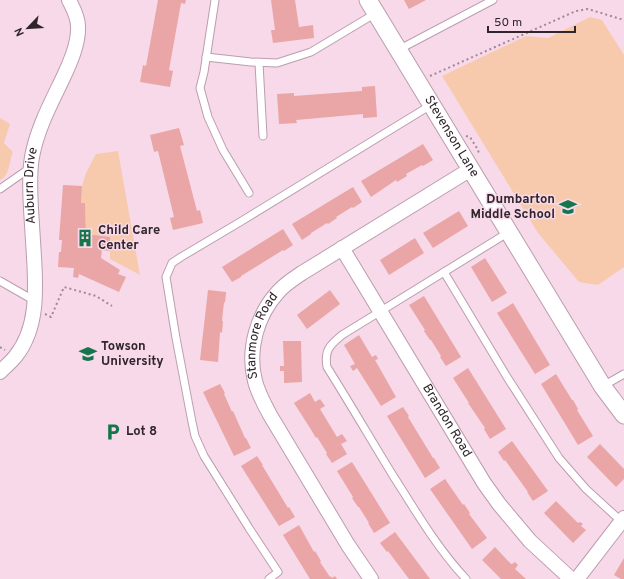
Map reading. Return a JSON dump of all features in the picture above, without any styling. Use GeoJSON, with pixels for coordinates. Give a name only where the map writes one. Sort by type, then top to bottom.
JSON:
{"type":"FeatureCollection","features":[{"type":"Feature","properties":{"kind":"street","name":"Auburn Drive"},"geometry":{"type":"LineString","coordinates":[[0,372],[16,356],[24,342],[31,324],[35,305],[36,282],[30,168],[36,141],[71,60],[78,38],[76,14],[69,0]]}},
{"type":"Feature","properties":{"kind":"street","name":"Stevenson Lane"},"geometry":{"type":"LineString","coordinates":[[372,6],[603,386],[624,415]]}},
{"type":"Feature","properties":{"kind":"street","name":"Stanmore Road"},"geometry":{"type":"LineString","coordinates":[[371,579],[348,545],[270,415],[261,397],[255,381],[253,365],[253,349],[256,332],[270,302],[288,282],[471,169]]}},
{"type":"Feature","properties":{"kind":"street","name":"Brandon Road"},"geometry":{"type":"LineString","coordinates":[[342,248],[465,454],[498,504],[530,541],[571,579]]}},
{"type":"Feature","properties":{"kind":"street"},"geometry":{"type":"LineString","coordinates":[[577,579],[623,520]]}},
{"type":"Feature","properties":{"kind":"lane"},"geometry":{"type":"LineString","coordinates":[[215,0],[200,88],[208,117],[223,150],[249,193]]}},
{"type":"Feature","properties":{"kind":"lane"},"geometry":{"type":"LineString","coordinates":[[398,50],[493,0]]}},
{"type":"Feature","properties":{"kind":"lane"},"geometry":{"type":"LineString","coordinates":[[206,57],[277,64],[311,52],[372,6]]}},
{"type":"Feature","properties":{"kind":"lane"},"geometry":{"type":"LineString","coordinates":[[258,63],[263,136]]}},
{"type":"Feature","properties":{"kind":"lane"},"geometry":{"type":"LineString","coordinates":[[282,579],[204,456],[195,436],[166,277],[172,263],[181,257],[431,105]]}},
{"type":"Feature","properties":{"kind":"lane"},"geometry":{"type":"LineString","coordinates":[[0,189],[30,168]]}},
{"type":"Feature","properties":{"kind":"lane"},"geometry":{"type":"LineString","coordinates":[[466,579],[454,566],[415,511],[327,367],[325,358],[329,347],[335,341],[509,232]]}},
{"type":"Feature","properties":{"kind":"lane"},"geometry":{"type":"LineString","coordinates":[[444,272],[507,377],[559,458],[586,489],[623,520]]}},
{"type":"Feature","properties":{"kind":"lane"},"geometry":{"type":"LineString","coordinates":[[0,281],[35,305]]}},
{"type":"Feature","properties":{"kind":"lane"},"geometry":{"type":"LineString","coordinates":[[603,386],[624,374]]}},
{"type":"Feature","properties":{"kind":"lane"},"geometry":{"type":"LineString","coordinates":[[269,579],[278,572]]}},
{"type":"Feature","properties":{"kind":"path"},"geometry":{"type":"LineString","coordinates":[[428,76],[576,12],[588,9],[624,20]]}},
{"type":"Feature","properties":{"kind":"path"},"geometry":{"type":"LineString","coordinates":[[35,305],[51,317],[64,287],[96,296],[112,306]]}},
{"type":"Feature","properties":{"kind":"shaded area","name":"Dumbarton Middle School"},"geometry":{"type":"Polygon","coordinates":[[[590,17],[602,20],[624,55],[624,267],[598,285],[579,282],[538,233],[442,76],[526,36],[548,38],[590,17]]]}},
{"type":"Feature","properties":{"kind":"shaded area"},"geometry":{"type":"Polygon","coordinates":[[[0,118],[10,124],[4,143],[13,152],[6,175],[0,180],[0,118]]]}},
{"type":"Feature","properties":{"kind":"shaded area"},"geometry":{"type":"Polygon","coordinates":[[[118,151],[140,275],[110,259],[110,237],[86,234],[85,203],[81,203],[82,186],[86,173],[96,154],[118,151]]]}},
{"type":"Feature","properties":{"kind":"building"},"geometry":{"type":"Polygon","coordinates":[[[158,0],[186,0],[185,4],[181,3],[169,70],[173,71],[170,87],[140,82],[143,65],[146,66],[158,0]]]}},
{"type":"Feature","properties":{"kind":"building"},"geometry":{"type":"Polygon","coordinates":[[[271,0],[295,0],[299,27],[313,25],[314,38],[273,43],[271,30],[275,30],[271,0]]]}},
{"type":"Feature","properties":{"kind":"building"},"geometry":{"type":"Polygon","coordinates":[[[404,0],[426,0],[409,9],[404,0]]]}},
{"type":"Feature","properties":{"kind":"building"},"geometry":{"type":"Polygon","coordinates":[[[375,86],[377,117],[363,118],[363,114],[296,120],[297,123],[279,124],[277,94],[294,93],[294,96],[362,91],[362,87],[375,86]]]}},
{"type":"Feature","properties":{"kind":"building"},"geometry":{"type":"Polygon","coordinates":[[[179,128],[184,145],[180,146],[197,211],[200,210],[203,223],[173,230],[170,218],[174,217],[158,151],[154,152],[150,135],[179,128]]]}},
{"type":"Feature","properties":{"kind":"building"},"geometry":{"type":"Polygon","coordinates":[[[423,144],[433,160],[406,174],[407,176],[397,182],[396,180],[371,197],[361,181],[423,144]]]}},
{"type":"Feature","properties":{"kind":"building","name":"Child Care Center"},"geometry":{"type":"Polygon","coordinates":[[[63,185],[82,186],[81,203],[85,203],[86,234],[110,237],[110,251],[102,250],[101,258],[120,270],[118,274],[126,277],[119,292],[79,274],[78,278],[73,277],[74,268],[58,267],[59,252],[61,252],[62,240],[59,240],[63,185]]]}},
{"type":"Feature","properties":{"kind":"building"},"geometry":{"type":"Polygon","coordinates":[[[353,187],[362,202],[336,217],[337,218],[302,240],[292,224],[353,187]]]}},
{"type":"Feature","properties":{"kind":"building"},"geometry":{"type":"Polygon","coordinates":[[[459,211],[468,226],[433,248],[423,233],[459,211]]]}},
{"type":"Feature","properties":{"kind":"building"},"geometry":{"type":"Polygon","coordinates":[[[283,229],[293,245],[232,282],[222,267],[283,229]]]}},
{"type":"Feature","properties":{"kind":"building"},"geometry":{"type":"Polygon","coordinates":[[[415,238],[424,253],[389,275],[380,260],[415,238]]]}},
{"type":"Feature","properties":{"kind":"building"},"geometry":{"type":"Polygon","coordinates":[[[485,258],[507,293],[492,302],[471,267],[485,258]]]}},
{"type":"Feature","properties":{"kind":"building"},"geometry":{"type":"Polygon","coordinates":[[[208,290],[226,292],[222,333],[220,332],[218,362],[200,360],[208,290]]]}},
{"type":"Feature","properties":{"kind":"building"},"geometry":{"type":"Polygon","coordinates":[[[330,290],[340,304],[307,329],[297,315],[330,290]]]}},
{"type":"Feature","properties":{"kind":"building"},"geometry":{"type":"Polygon","coordinates":[[[424,296],[461,357],[446,366],[409,305],[424,296]]]}},
{"type":"Feature","properties":{"kind":"building"},"geometry":{"type":"Polygon","coordinates":[[[513,303],[550,365],[535,374],[497,313],[513,303]]]}},
{"type":"Feature","properties":{"kind":"building"},"geometry":{"type":"Polygon","coordinates":[[[359,335],[372,357],[376,355],[378,359],[375,360],[396,397],[381,406],[357,368],[353,371],[350,366],[355,364],[344,345],[359,335]]]}},
{"type":"Feature","properties":{"kind":"building"},"geometry":{"type":"Polygon","coordinates":[[[283,341],[301,341],[302,382],[284,383],[284,371],[280,371],[280,366],[284,366],[283,341]]]}},
{"type":"Feature","properties":{"kind":"building"},"geometry":{"type":"Polygon","coordinates":[[[468,368],[506,429],[490,439],[484,429],[485,428],[453,378],[468,368]]]}},
{"type":"Feature","properties":{"kind":"building"},"geometry":{"type":"Polygon","coordinates":[[[556,374],[573,400],[578,409],[577,410],[593,436],[578,445],[541,384],[556,374]]]}},
{"type":"Feature","properties":{"kind":"building"},"geometry":{"type":"Polygon","coordinates":[[[220,384],[232,412],[233,411],[251,448],[234,456],[203,392],[220,384]]]}},
{"type":"Feature","properties":{"kind":"building"},"geometry":{"type":"Polygon","coordinates":[[[310,393],[315,402],[320,399],[325,406],[320,409],[337,437],[342,434],[347,441],[341,444],[347,454],[332,463],[317,437],[316,438],[294,403],[310,393]]]}},
{"type":"Feature","properties":{"kind":"building"},"geometry":{"type":"Polygon","coordinates":[[[403,407],[440,468],[425,478],[387,416],[403,407]]]}},
{"type":"Feature","properties":{"kind":"building"},"geometry":{"type":"Polygon","coordinates":[[[512,441],[548,491],[533,501],[498,452],[512,441]]]}},
{"type":"Feature","properties":{"kind":"building"},"geometry":{"type":"Polygon","coordinates":[[[600,444],[624,469],[624,479],[616,487],[587,457],[600,444]]]}},
{"type":"Feature","properties":{"kind":"building"},"geometry":{"type":"Polygon","coordinates":[[[257,456],[295,517],[279,526],[241,466],[257,456]]]}},
{"type":"Feature","properties":{"kind":"building"},"geometry":{"type":"Polygon","coordinates":[[[352,462],[390,523],[374,533],[337,471],[352,462]]]}},
{"type":"Feature","properties":{"kind":"building"},"geometry":{"type":"Polygon","coordinates":[[[445,479],[487,538],[472,549],[430,489],[445,479]]]}},
{"type":"Feature","properties":{"kind":"building"},"geometry":{"type":"Polygon","coordinates":[[[556,501],[578,523],[580,522],[583,524],[581,526],[586,530],[573,543],[544,513],[556,501]]]}},
{"type":"Feature","properties":{"kind":"building"},"geometry":{"type":"Polygon","coordinates":[[[299,525],[330,577],[331,576],[332,578],[335,576],[337,579],[310,579],[283,535],[299,525]]]}},
{"type":"Feature","properties":{"kind":"building"},"geometry":{"type":"Polygon","coordinates":[[[395,532],[430,579],[409,579],[388,551],[387,552],[380,543],[395,532]]]}},
{"type":"Feature","properties":{"kind":"building"},"geometry":{"type":"Polygon","coordinates":[[[495,547],[511,564],[515,562],[518,565],[515,569],[526,579],[501,579],[482,560],[495,547]]]}},
{"type":"Feature","properties":{"kind":"building"},"geometry":{"type":"Polygon","coordinates":[[[624,558],[624,579],[621,579],[614,575],[624,558]]]}},
{"type":"Feature","properties":{"kind":"place","name":"Dumbarton Middle School"},"geometry":{"type":"Point","coordinates":[568,207]}},
{"type":"Feature","properties":{"kind":"place","name":"Child Care Center"},"geometry":{"type":"Point","coordinates":[85,238]}},
{"type":"Feature","properties":{"kind":"place","name":"Towson University"},"geometry":{"type":"Point","coordinates":[88,354]}},
{"type":"Feature","properties":{"kind":"place","name":"Lot 8"},"geometry":{"type":"Point","coordinates":[113,432]}}]}
